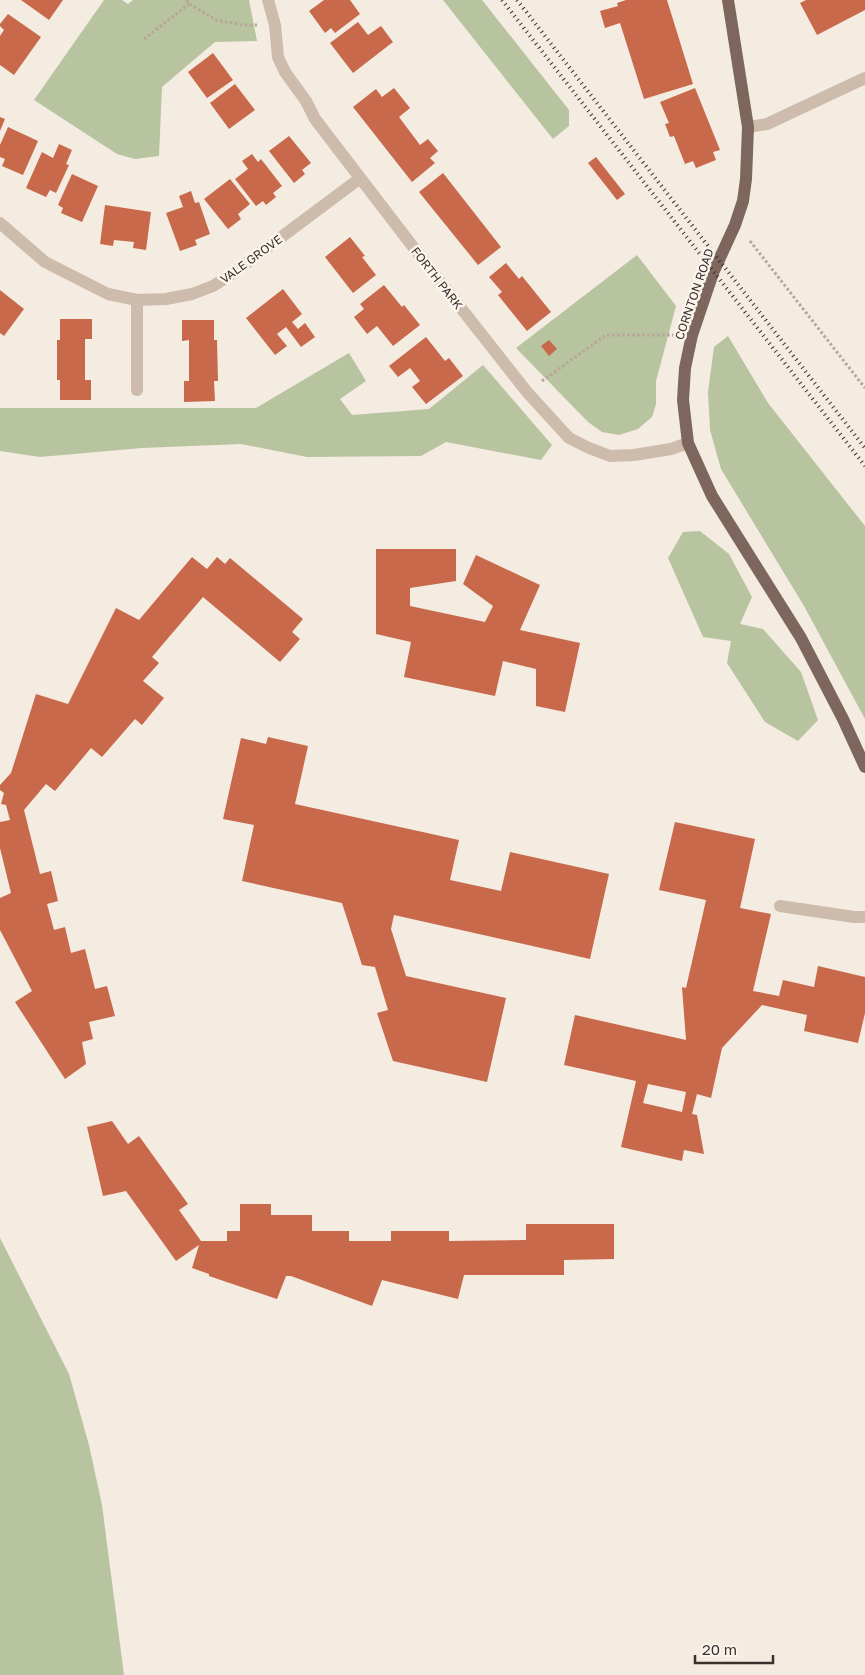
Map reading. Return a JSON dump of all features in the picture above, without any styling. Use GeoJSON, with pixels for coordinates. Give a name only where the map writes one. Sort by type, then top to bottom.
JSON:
{"type":"FeatureCollection","features":[{"type":"Feature","properties":{"kind":"main road","name":"CORNTON ROAD"},"geometry":{"type":"LineString","coordinates":[[728,0],[748,127],[746,179],[743,201],[735,225],[714,273],[692,335],[685,368],[683,400],[688,443],[712,496],[801,638],[843,719],[865,767]]}},
{"type":"Feature","properties":{"kind":"street","name":"FORTH PARK"},"geometry":{"type":"LineString","coordinates":[[268,0],[275,25],[278,57],[285,72],[306,100],[315,119],[527,392],[568,438],[610,456],[634,455],[671,449],[688,443]]}},
{"type":"Feature","properties":{"kind":"street"},"geometry":{"type":"LineString","coordinates":[[748,127],[767,124],[865,78]]}},
{"type":"Feature","properties":{"kind":"street","name":"VALE GROVE"},"geometry":{"type":"LineString","coordinates":[[0,223],[44,262],[108,294],[137,300],[166,299],[192,294],[213,286],[232,274],[359,178]]}},
{"type":"Feature","properties":{"kind":"street"},"geometry":{"type":"LineString","coordinates":[[137,300],[137,390]]}},
{"type":"Feature","properties":{"kind":"street"},"geometry":{"type":"LineString","coordinates":[[780,906],[865,917]]}},
{"type":"Feature","properties":{"kind":"path"},"geometry":{"type":"LineString","coordinates":[[144,39],[188,2],[216,20],[243,25],[275,25]]}},
{"type":"Feature","properties":{"kind":"path"},"geometry":{"type":"LineString","coordinates":[[735,225],[751,242],[865,388]]}},
{"type":"Feature","properties":{"kind":"path"},"geometry":{"type":"LineString","coordinates":[[527,392],[606,335],[692,335]]}},
{"type":"Feature","properties":{"kind":"green space"},"geometry":{"type":"Polygon","coordinates":[[[104,0],[122,0],[128,4],[133,0],[249,0],[257,41],[215,42],[162,87],[159,156],[135,159],[117,154],[34,100],[104,0]]]}},
{"type":"Feature","properties":{"kind":"green space"},"geometry":{"type":"Polygon","coordinates":[[[443,0],[482,0],[569,110],[569,126],[553,139],[443,0]]]}},
{"type":"Feature","properties":{"kind":"green space"},"geometry":{"type":"Polygon","coordinates":[[[637,255],[676,306],[656,381],[656,404],[652,417],[638,429],[619,435],[602,432],[588,422],[516,348],[637,255]]]}},
{"type":"Feature","properties":{"kind":"green space"},"geometry":{"type":"Polygon","coordinates":[[[728,336],[768,403],[865,526],[865,719],[804,606],[721,469],[710,430],[708,392],[714,347],[728,336]]]}},
{"type":"Feature","properties":{"kind":"green space"},"geometry":{"type":"Polygon","coordinates":[[[349,353],[366,381],[340,399],[352,415],[429,409],[483,365],[552,445],[541,460],[446,442],[421,456],[307,457],[241,444],[142,448],[40,457],[0,451],[0,408],[256,408],[349,353]]]}},
{"type":"Feature","properties":{"kind":"green space"},"geometry":{"type":"Polygon","coordinates":[[[700,531],[729,554],[752,597],[740,624],[763,629],[801,672],[818,720],[798,741],[765,722],[727,663],[731,641],[703,637],[668,558],[683,532],[700,531]]]}},
{"type":"Feature","properties":{"kind":"green space"},"geometry":{"type":"Polygon","coordinates":[[[0,1238],[69,1374],[89,1445],[102,1505],[124,1675],[0,1675],[0,1238]]]}},
{"type":"Feature","properties":{"kind":"building"},"geometry":{"type":"Polygon","coordinates":[[[21,0],[63,0],[49,20],[21,0]]]}},
{"type":"Feature","properties":{"kind":"building"},"geometry":{"type":"Polygon","coordinates":[[[324,0],[350,0],[360,14],[335,33],[331,28],[325,33],[309,11],[324,0]]]}},
{"type":"Feature","properties":{"kind":"building"},"geometry":{"type":"Polygon","coordinates":[[[626,0],[667,0],[693,84],[644,99],[620,23],[605,28],[600,11],[618,6],[617,3],[626,0]]]}},
{"type":"Feature","properties":{"kind":"building"},"geometry":{"type":"Polygon","coordinates":[[[806,0],[865,0],[865,10],[817,35],[800,3],[806,0]]]}},
{"type":"Feature","properties":{"kind":"building"},"geometry":{"type":"Polygon","coordinates":[[[8,14],[41,37],[14,75],[0,65],[0,36],[4,30],[0,24],[8,14]]]}},
{"type":"Feature","properties":{"kind":"building"},"geometry":{"type":"Polygon","coordinates":[[[358,22],[368,35],[381,26],[393,42],[353,73],[330,43],[358,22]]]}},
{"type":"Feature","properties":{"kind":"building"},"geometry":{"type":"Polygon","coordinates":[[[213,53],[233,80],[207,98],[188,72],[213,53]]]}},
{"type":"Feature","properties":{"kind":"building"},"geometry":{"type":"Polygon","coordinates":[[[235,84],[255,110],[229,129],[210,103],[235,84]]]}},
{"type":"Feature","properties":{"kind":"building"},"geometry":{"type":"Polygon","coordinates":[[[394,88],[410,108],[399,117],[420,145],[428,139],[438,151],[430,158],[435,163],[412,182],[353,107],[376,89],[382,97],[394,88]]]}},
{"type":"Feature","properties":{"kind":"building"},"geometry":{"type":"Polygon","coordinates":[[[695,88],[720,150],[713,152],[716,160],[696,168],[693,161],[685,164],[674,136],[670,137],[665,124],[669,123],[660,102],[695,88]]]}},
{"type":"Feature","properties":{"kind":"building"},"geometry":{"type":"Polygon","coordinates":[[[0,117],[5,119],[0,131],[0,117]]]}},
{"type":"Feature","properties":{"kind":"building"},"geometry":{"type":"Polygon","coordinates":[[[8,127],[38,141],[23,175],[2,166],[5,159],[0,157],[0,145],[8,127]]]}},
{"type":"Feature","properties":{"kind":"building"},"geometry":{"type":"Polygon","coordinates":[[[289,136],[311,163],[302,170],[305,174],[294,183],[269,151],[289,136]]]}},
{"type":"Feature","properties":{"kind":"building"},"geometry":{"type":"Polygon","coordinates":[[[59,144],[72,150],[66,164],[69,165],[56,193],[50,190],[46,197],[26,188],[42,152],[53,158],[59,144]]]}},
{"type":"Feature","properties":{"kind":"building"},"geometry":{"type":"Polygon","coordinates":[[[252,154],[258,162],[261,159],[282,186],[273,193],[276,197],[266,205],[263,201],[256,206],[235,179],[248,169],[242,161],[252,154]]]}},
{"type":"Feature","properties":{"kind":"building"},"geometry":{"type":"Polygon","coordinates":[[[596,157],[625,194],[617,200],[588,163],[596,157]]]}},
{"type":"Feature","properties":{"kind":"building"},"geometry":{"type":"Polygon","coordinates":[[[443,173],[501,247],[478,265],[419,192],[443,173]]]}},
{"type":"Feature","properties":{"kind":"building"},"geometry":{"type":"Polygon","coordinates":[[[72,174],[98,186],[82,222],[61,213],[63,208],[58,205],[72,174]]]}},
{"type":"Feature","properties":{"kind":"building"},"geometry":{"type":"Polygon","coordinates":[[[230,179],[250,204],[238,214],[241,219],[228,229],[204,199],[230,179]]]}},
{"type":"Feature","properties":{"kind":"building"},"geometry":{"type":"Polygon","coordinates":[[[191,191],[195,203],[199,202],[210,234],[195,240],[197,245],[180,251],[166,213],[183,207],[179,196],[191,191]]]}},
{"type":"Feature","properties":{"kind":"building"},"geometry":{"type":"Polygon","coordinates":[[[105,205],[151,212],[146,250],[133,248],[134,242],[114,240],[113,246],[100,244],[105,205]]]}},
{"type":"Feature","properties":{"kind":"building"},"geometry":{"type":"Polygon","coordinates":[[[350,237],[365,256],[362,257],[376,275],[353,293],[325,257],[350,237]]]}},
{"type":"Feature","properties":{"kind":"building"},"geometry":{"type":"Polygon","coordinates":[[[506,263],[519,279],[522,276],[551,312],[527,331],[498,295],[502,292],[489,277],[506,263]]]}},
{"type":"Feature","properties":{"kind":"building"},"geometry":{"type":"Polygon","coordinates":[[[384,285],[420,325],[393,346],[377,326],[367,334],[354,317],[364,309],[360,304],[384,285]]]}},
{"type":"Feature","properties":{"kind":"building"},"geometry":{"type":"Polygon","coordinates":[[[283,289],[302,314],[292,322],[298,329],[305,323],[315,337],[301,347],[286,327],[277,334],[287,346],[275,355],[246,318],[283,289]]]}},
{"type":"Feature","properties":{"kind":"building"},"geometry":{"type":"Polygon","coordinates":[[[0,290],[24,309],[4,336],[0,333],[0,290]]]}},
{"type":"Feature","properties":{"kind":"building"},"geometry":{"type":"Polygon","coordinates":[[[60,319],[92,319],[92,339],[85,339],[85,380],[91,380],[91,400],[60,400],[60,380],[57,380],[57,340],[60,340],[60,319]]]}},
{"type":"Feature","properties":{"kind":"building"},"geometry":{"type":"Polygon","coordinates":[[[182,320],[214,320],[214,340],[217,340],[218,381],[214,381],[215,401],[184,402],[184,381],[189,381],[189,340],[182,341],[182,320]]]}},
{"type":"Feature","properties":{"kind":"building"},"geometry":{"type":"Polygon","coordinates":[[[426,337],[445,361],[449,358],[463,376],[426,404],[412,387],[420,381],[410,368],[398,377],[389,366],[426,337]]]}},
{"type":"Feature","properties":{"kind":"building"},"geometry":{"type":"Polygon","coordinates":[[[549,340],[557,349],[549,356],[541,346],[549,340]]]}},
{"type":"Feature","properties":{"kind":"building"},"geometry":{"type":"Polygon","coordinates":[[[376,549],[456,549],[456,581],[410,588],[410,606],[485,622],[493,606],[463,584],[476,555],[540,585],[520,630],[580,643],[565,712],[536,706],[536,669],[503,661],[495,696],[404,677],[411,642],[376,634],[376,549]]]}},
{"type":"Feature","properties":{"kind":"building"},"geometry":{"type":"Polygon","coordinates":[[[192,557],[207,569],[217,557],[225,564],[230,558],[303,619],[292,632],[300,639],[280,662],[203,597],[152,657],[159,663],[143,681],[164,698],[142,725],[135,719],[102,757],[91,748],[55,791],[46,784],[24,810],[40,874],[51,871],[58,901],[47,904],[54,930],[65,927],[71,953],[85,949],[95,989],[107,986],[115,1016],[89,1022],[93,1039],[82,1042],[86,1064],[65,1079],[15,1002],[32,991],[0,930],[0,898],[11,893],[0,848],[0,822],[10,820],[6,805],[1,804],[4,793],[0,790],[0,785],[11,773],[36,694],[68,704],[116,608],[139,620],[192,557]]]}},
{"type":"Feature","properties":{"kind":"building"},"geometry":{"type":"Polygon","coordinates":[[[268,737],[308,746],[295,804],[459,840],[450,880],[501,891],[510,852],[609,874],[590,959],[394,915],[391,929],[406,976],[506,998],[487,1082],[393,1061],[377,1013],[388,1010],[375,967],[362,965],[342,903],[242,881],[254,825],[223,819],[241,738],[266,744],[268,737]]]}},
{"type":"Feature","properties":{"kind":"building"},"geometry":{"type":"Polygon","coordinates":[[[675,822],[755,839],[740,908],[771,914],[753,991],[779,996],[783,980],[814,987],[818,966],[865,977],[865,1013],[858,1043],[804,1031],[807,1015],[762,1005],[722,1048],[711,1098],[697,1094],[692,1114],[697,1115],[704,1154],[684,1150],[682,1161],[621,1147],[636,1081],[564,1065],[575,1015],[686,1040],[682,987],[686,988],[706,900],[659,890],[675,822]],[[648,1084],[643,1103],[682,1112],[686,1092],[648,1084]]]}},
{"type":"Feature","properties":{"kind":"building"},"geometry":{"type":"Polygon","coordinates":[[[112,1121],[128,1144],[139,1136],[188,1204],[179,1210],[201,1241],[227,1241],[227,1231],[240,1231],[240,1204],[271,1204],[271,1215],[312,1215],[312,1231],[349,1231],[349,1241],[391,1241],[391,1231],[449,1231],[449,1241],[526,1240],[526,1224],[614,1224],[614,1259],[564,1260],[564,1275],[464,1275],[458,1299],[382,1280],[372,1306],[291,1276],[286,1276],[277,1299],[209,1276],[209,1274],[192,1268],[199,1245],[176,1261],[126,1191],[103,1196],[87,1127],[112,1121]]]}},
{"type":"Feature","properties":{"kind":"railway"},"geometry":{"type":"LineString","coordinates":[[502,0],[865,466]]}},
{"type":"Feature","properties":{"kind":"railway"},"geometry":{"type":"LineString","coordinates":[[517,0],[865,448]]}}]}
